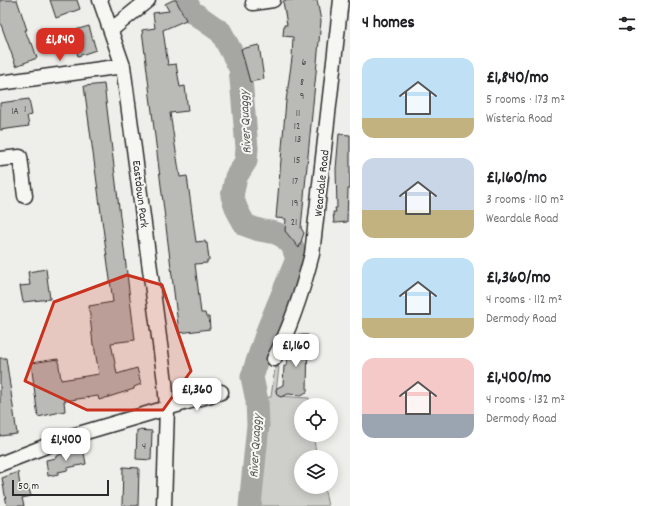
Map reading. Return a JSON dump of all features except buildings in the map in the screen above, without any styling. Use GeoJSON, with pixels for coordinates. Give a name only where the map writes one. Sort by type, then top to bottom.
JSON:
{"type":"FeatureCollection","features":[{"type":"Feature","properties":{"kind":"street","name":"Eastdown Park"},"geometry":{"type":"LineString","coordinates":[[100,0],[123,66],[165,382],[167,408],[164,506]]}},
{"type":"Feature","properties":{"kind":"street"},"geometry":{"type":"LineString","coordinates":[[111,30],[148,0]]}},
{"type":"Feature","properties":{"kind":"street"},"geometry":{"type":"LineString","coordinates":[[253,3],[273,0]]}},
{"type":"Feature","properties":{"kind":"street","name":"Weardale Road"},"geometry":{"type":"LineString","coordinates":[[274,359],[306,277],[312,254],[341,0]]}},
{"type":"Feature","properties":{"kind":"street"},"geometry":{"type":"LineString","coordinates":[[0,83],[123,66]]}},
{"type":"Feature","properties":{"kind":"street"},"geometry":{"type":"LineString","coordinates":[[0,159],[20,157],[25,196]]}},
{"type":"Feature","properties":{"kind":"street"},"geometry":{"type":"LineString","coordinates":[[0,464],[72,436],[221,392]]}},
{"type":"Feature","properties":{"kind":"highlighted area"},"geometry":{"type":"Polygon","coordinates":[[[127,275],[162,285],[191,371],[163,410],[87,410],[25,381],[54,302],[127,275]]]}},
{"type":"Feature","properties":{"kind":"shaded area"},"geometry":{"type":"Polygon","coordinates":[[[279,367],[276,392],[278,396],[309,398],[294,398],[294,442],[314,442],[316,450],[294,450],[294,494],[325,494],[328,506],[246,506],[252,455],[252,399],[271,397],[275,368],[279,367]]]}},
{"type":"Feature","properties":{"kind":"waterway","name":"River Quaggy"},"geometry":{"type":"LineString","coordinates":[[186,0],[191,11],[221,32],[240,68],[247,148],[246,161],[236,177],[232,196],[237,210],[245,225],[259,230],[276,233],[284,237],[292,245],[297,259],[268,329],[252,377],[257,401],[258,425],[250,506]]}}]}
